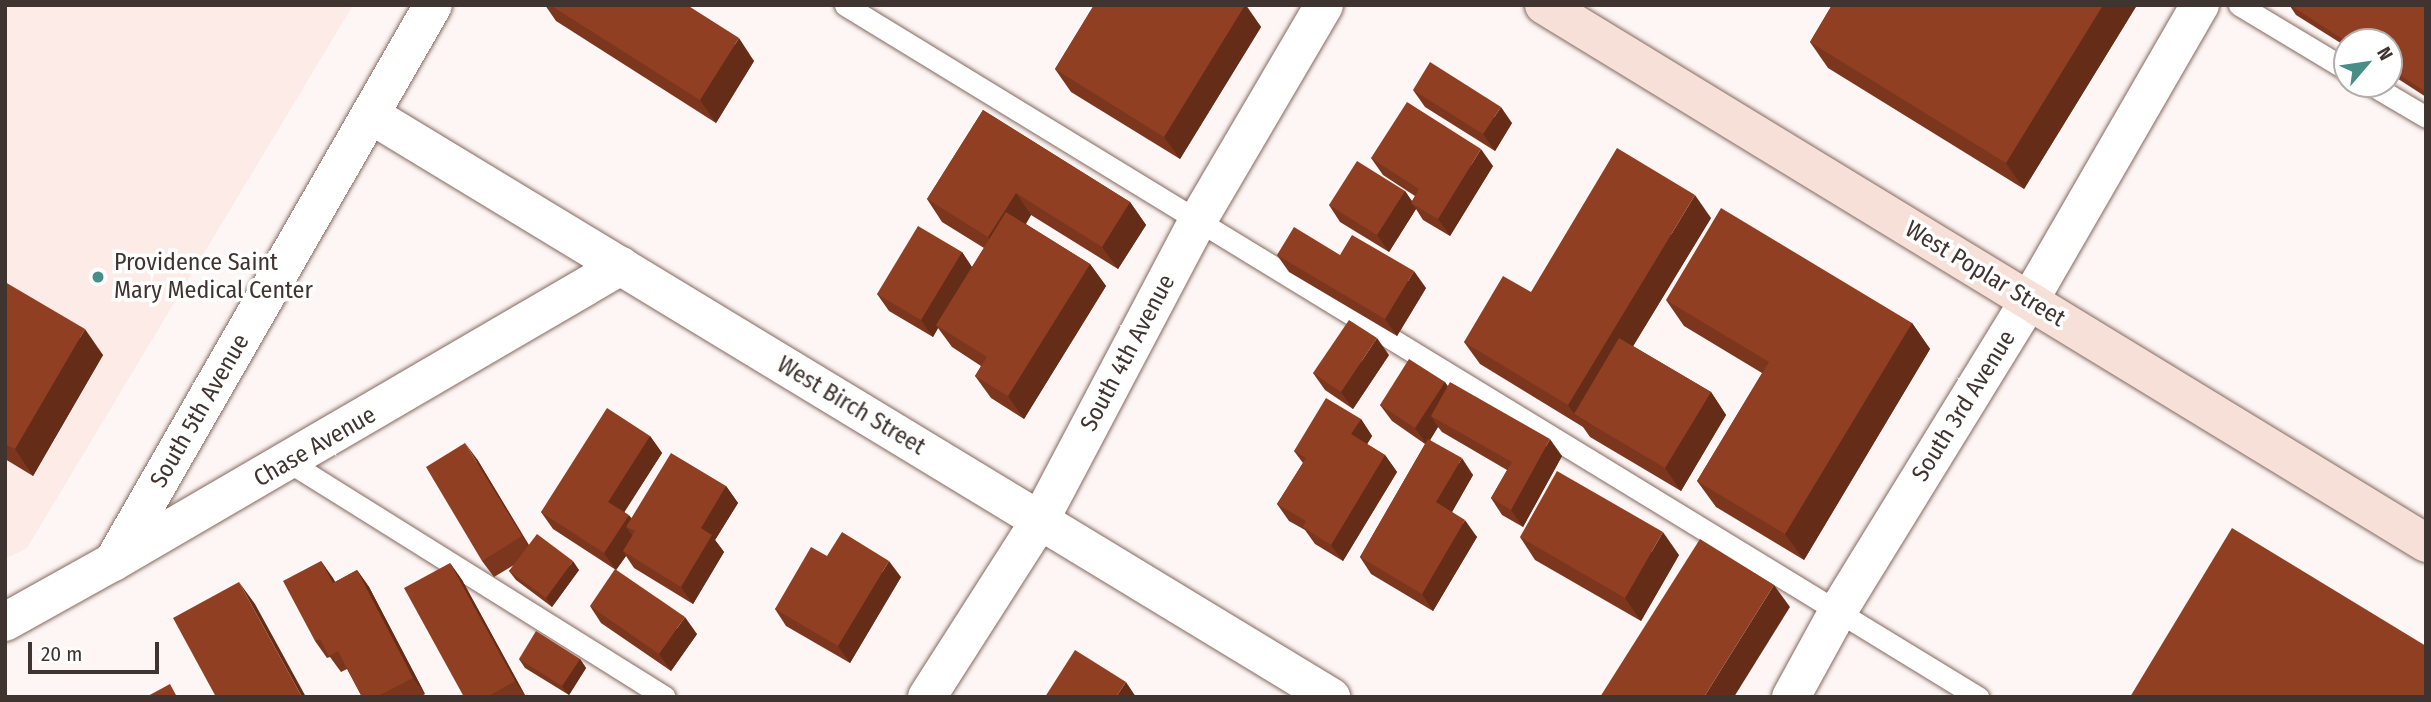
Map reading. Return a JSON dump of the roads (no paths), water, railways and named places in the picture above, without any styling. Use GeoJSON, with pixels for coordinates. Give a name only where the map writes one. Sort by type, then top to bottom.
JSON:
{"type":"FeatureCollection","features":[{"type":"Feature","properties":{"kind":"main road","name":"West Poplar Street"},"geometry":{"type":"LineString","coordinates":[[1544,5],[2426,542]]}},
{"type":"Feature","properties":{"kind":"street","name":"South 5th Avenue"},"geometry":{"type":"LineString","coordinates":[[113,562],[433,5]]}},
{"type":"Feature","properties":{"kind":"street","name":"South 4th Avenue"},"geometry":{"type":"LineString","coordinates":[[928,697],[1040,520],[1198,220],[1324,5]]}},
{"type":"Feature","properties":{"kind":"street","name":"South 3rd Avenue"},"geometry":{"type":"LineString","coordinates":[[1791,697],[1838,611],[2029,301],[2200,5]]}},
{"type":"Feature","properties":{"kind":"street","name":"West Birch Street"},"geometry":{"type":"LineString","coordinates":[[371,115],[1331,697]]}},
{"type":"Feature","properties":{"kind":"street","name":"Chase Avenue"},"geometry":{"type":"LineString","coordinates":[[5,622],[289,462],[621,266]]}},
{"type":"Feature","properties":{"kind":"lane"},"geometry":{"type":"LineString","coordinates":[[845,5],[1978,697]]}},
{"type":"Feature","properties":{"kind":"lane"},"geometry":{"type":"LineString","coordinates":[[2239,5],[2333,62]]}},
{"type":"Feature","properties":{"kind":"lane"},"geometry":{"type":"LineString","coordinates":[[2394,98],[2426,117]]}},
{"type":"Feature","properties":{"kind":"lane"},"geometry":{"type":"LineString","coordinates":[[289,462],[664,697]]}},
{"type":"Feature","properties":{"kind":"place","name":"Providence Saint Mary Medical Center"},"geometry":{"type":"Point","coordinates":[98,277]}}]}
